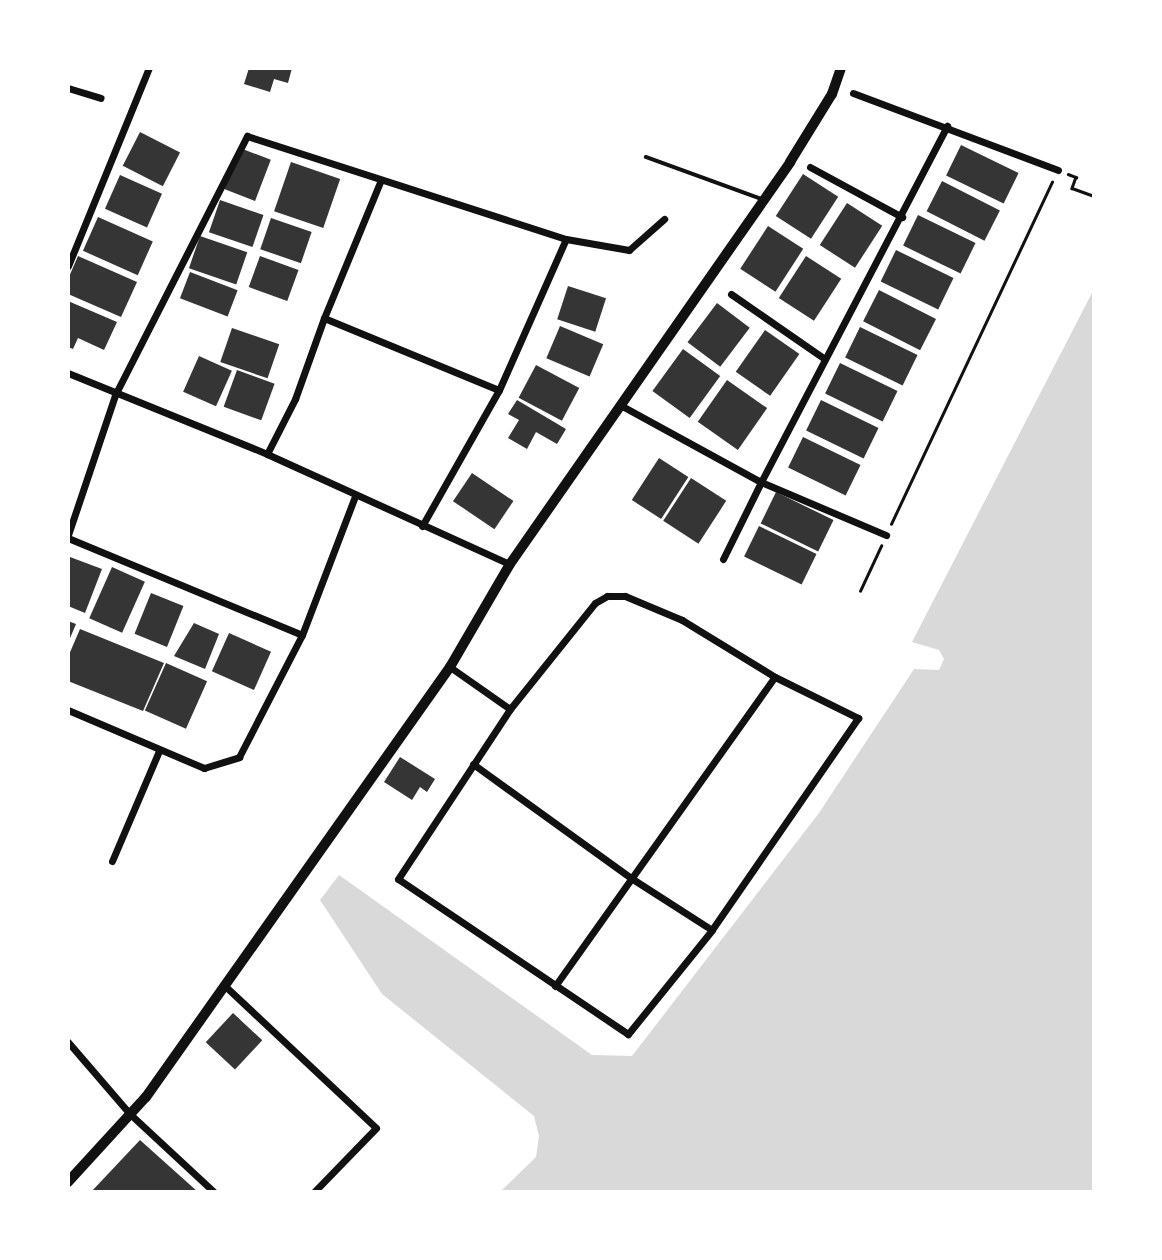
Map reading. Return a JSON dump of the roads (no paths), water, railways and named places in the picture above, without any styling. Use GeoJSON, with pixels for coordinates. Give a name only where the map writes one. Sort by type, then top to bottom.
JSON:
{"type":"FeatureCollection","features":[{"type":"Feature","properties":{"kind":"main road"},"geometry":{"type":"LineString","coordinates":[[68,1182],[130,1114],[225,986],[450,667],[510,564],[764,200],[832,92],[841,68]]}},
{"type":"Feature","properties":{"kind":"street"},"geometry":{"type":"LineString","coordinates":[[68,266],[149,68]]}},
{"type":"Feature","properties":{"kind":"street"},"geometry":{"type":"LineString","coordinates":[[68,88],[101,98]]}},
{"type":"Feature","properties":{"kind":"street"},"geometry":{"type":"LineString","coordinates":[[853,93],[947,126],[1058,170]]}},
{"type":"Feature","properties":{"kind":"street"},"geometry":{"type":"LineString","coordinates":[[723,559],[947,126]]}},
{"type":"Feature","properties":{"kind":"street"},"geometry":{"type":"LineString","coordinates":[[302,635],[68,536],[116,395],[247,136],[566,239],[629,250],[664,219]]}},
{"type":"Feature","properties":{"kind":"street"},"geometry":{"type":"LineString","coordinates":[[810,167],[902,217]]}},
{"type":"Feature","properties":{"kind":"street"},"geometry":{"type":"LineString","coordinates":[[267,454],[295,399],[324,318],[381,180]]}},
{"type":"Feature","properties":{"kind":"street"},"geometry":{"type":"LineString","coordinates":[[422,526],[499,390],[566,239]]}},
{"type":"Feature","properties":{"kind":"street"},"geometry":{"type":"LineString","coordinates":[[731,294],[825,359]]}},
{"type":"Feature","properties":{"kind":"street"},"geometry":{"type":"LineString","coordinates":[[324,318],[499,390]]}},
{"type":"Feature","properties":{"kind":"street"},"geometry":{"type":"LineString","coordinates":[[68,373],[116,395],[267,454],[510,564]]}},
{"type":"Feature","properties":{"kind":"street"},"geometry":{"type":"LineString","coordinates":[[622,406],[761,482],[887,535]]}},
{"type":"Feature","properties":{"kind":"street"},"geometry":{"type":"LineString","coordinates":[[68,710],[204,768],[239,757],[302,635],[355,496]]}},
{"type":"Feature","properties":{"kind":"street"},"geometry":{"type":"LineString","coordinates":[[607,596],[625,596],[682,620],[775,677],[858,718],[712,930],[628,1034],[398,879],[510,709],[595,603],[607,596]]}},
{"type":"Feature","properties":{"kind":"street"},"geometry":{"type":"LineString","coordinates":[[450,667],[510,709]]}},
{"type":"Feature","properties":{"kind":"street"},"geometry":{"type":"LineString","coordinates":[[555,986],[775,677]]}},
{"type":"Feature","properties":{"kind":"street"},"geometry":{"type":"LineString","coordinates":[[112,861],[159,751]]}},
{"type":"Feature","properties":{"kind":"street"},"geometry":{"type":"LineString","coordinates":[[473,764],[631,878],[712,930]]}},
{"type":"Feature","properties":{"kind":"street"},"geometry":{"type":"LineString","coordinates":[[225,986],[376,1128],[314,1192]]}},
{"type":"Feature","properties":{"kind":"street"},"geometry":{"type":"LineString","coordinates":[[68,1042],[130,1114],[214,1192]]}},
{"type":"Feature","properties":{"kind":"lane"},"geometry":{"type":"LineString","coordinates":[[646,157],[764,200]]}}]}
